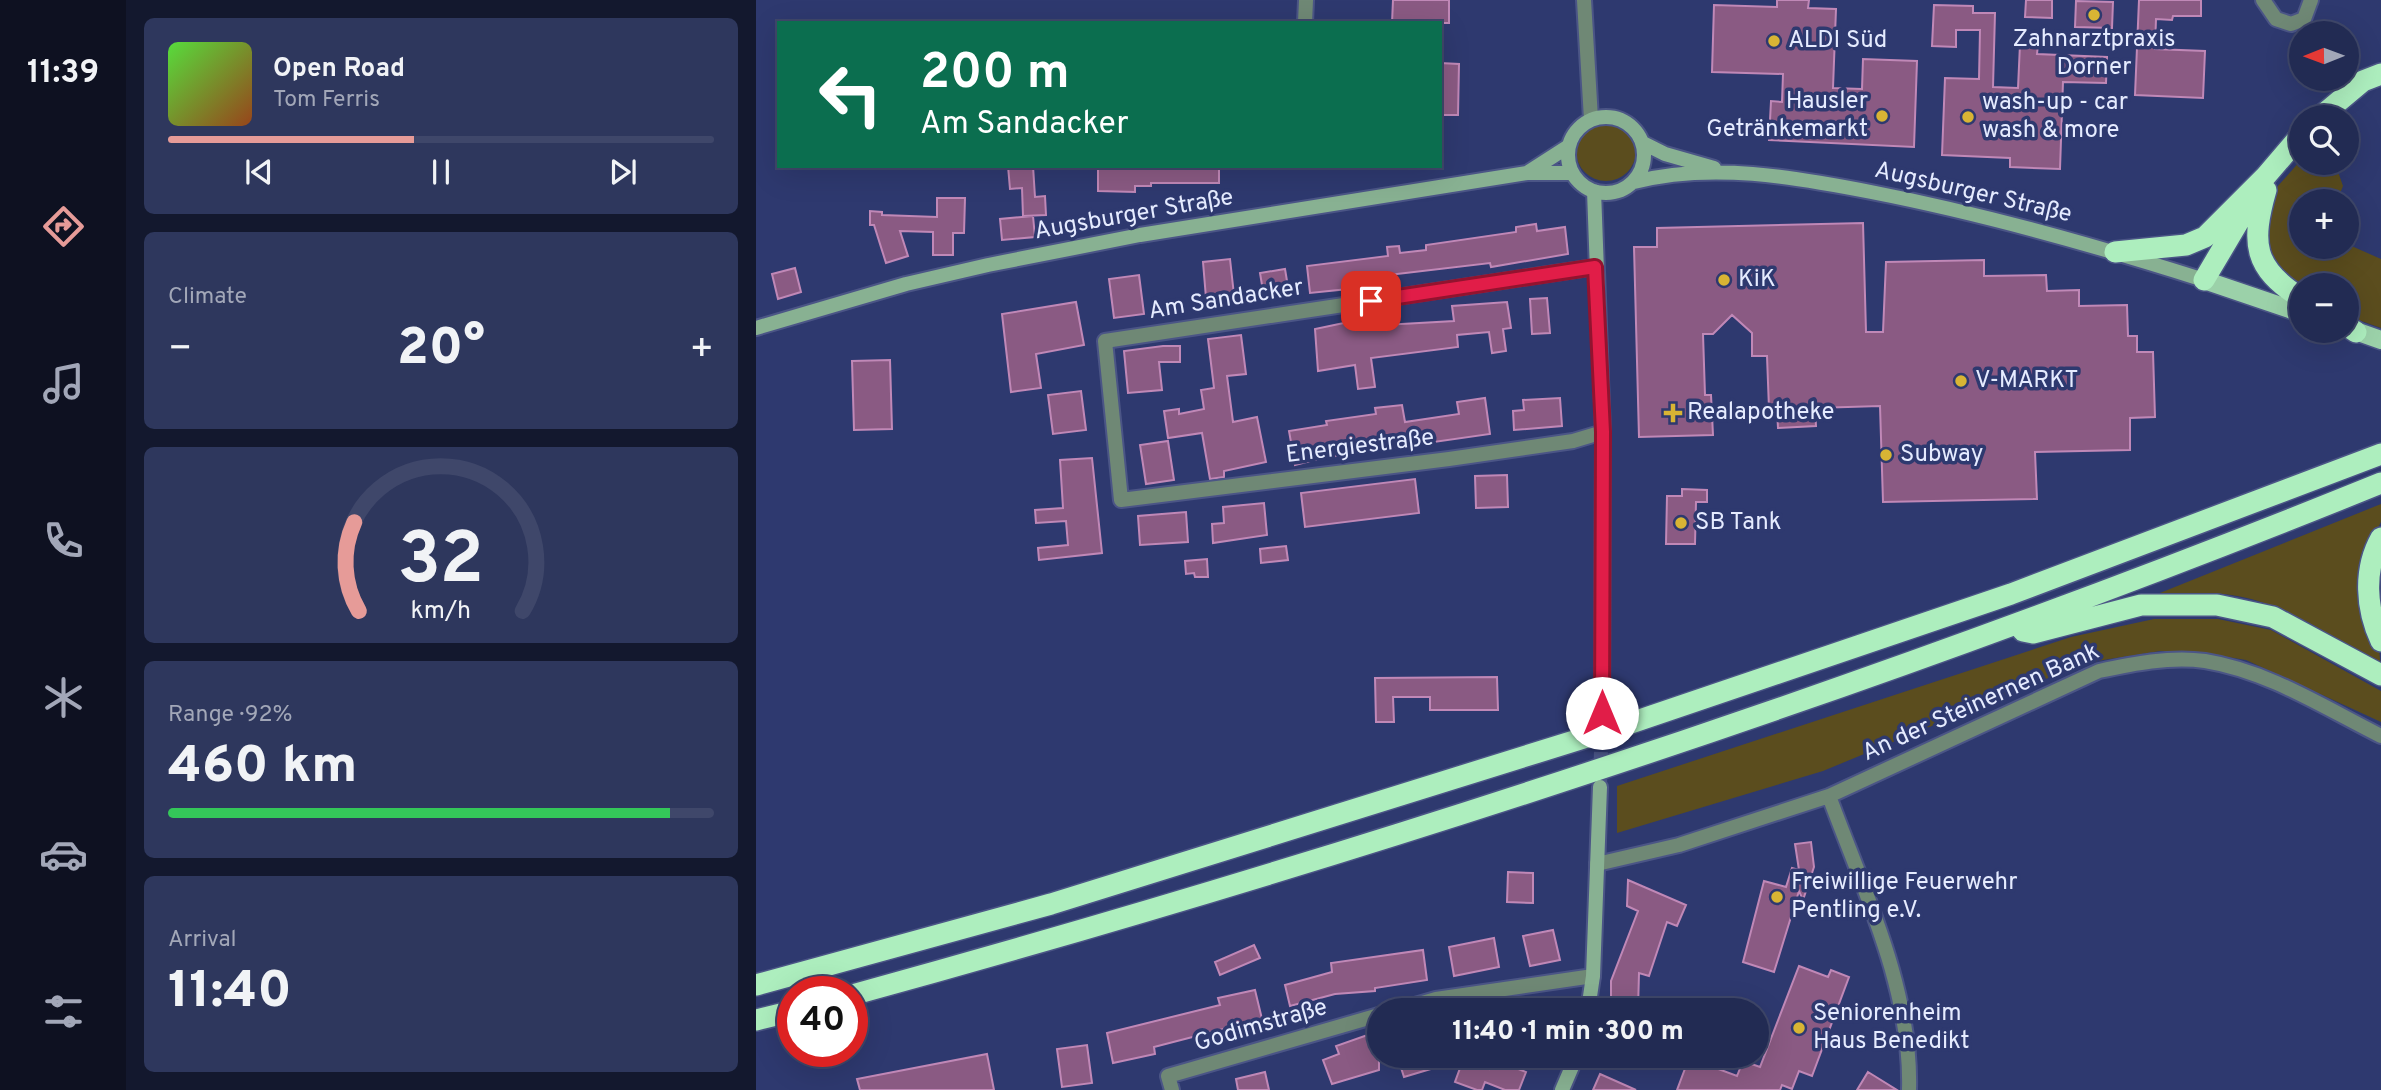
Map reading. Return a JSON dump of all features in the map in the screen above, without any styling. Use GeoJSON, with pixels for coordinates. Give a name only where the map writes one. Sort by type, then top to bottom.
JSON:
{"type":"FeatureCollection","features":[{"type":"Feature","properties":{"kind":"highway"},"geometry":{"type":"LineString","coordinates":[[2334,105],[2363,81],[2381,74]]}},
{"type":"Feature","properties":{"kind":"highway"},"geometry":{"type":"LineString","coordinates":[[2115,252],[2186,245],[2205,237],[2289,149]]}},
{"type":"Feature","properties":{"kind":"highway"},"geometry":{"type":"LineString","coordinates":[[2204,281],[2272,168]]}},
{"type":"Feature","properties":{"kind":"highway"},"geometry":{"type":"LineString","coordinates":[[2272,168],[2260,213],[2260,252],[2266,270],[2278,284],[2289,291]]}},
{"type":"Feature","properties":{"kind":"highway"},"geometry":{"type":"LineString","coordinates":[[756,985],[1051,904],[1619,727],[2011,594],[2381,454]]}},
{"type":"Feature","properties":{"kind":"highway"},"geometry":{"type":"LineString","coordinates":[[868,991],[1060,937],[1613,766],[2007,629],[2159,573],[2381,483]]}},
{"type":"Feature","properties":{"kind":"highway"},"geometry":{"type":"LineString","coordinates":[[2381,538],[2372,560],[2369,594],[2370,612],[2381,640]]}},
{"type":"Feature","properties":{"kind":"highway"},"geometry":{"type":"LineString","coordinates":[[2007,629],[2033,633],[2141,605],[2217,605],[2273,617],[2381,675]]}},
{"type":"Feature","properties":{"kind":"highway"},"geometry":{"type":"LineString","coordinates":[[756,1020],[777,1015]]}},
{"type":"Feature","properties":{"kind":"main road"},"geometry":{"type":"LineString","coordinates":[[2204,281],[2289,309]]}},
{"type":"Feature","properties":{"kind":"main road"},"geometry":{"type":"LineString","coordinates":[[2359,332],[2381,340]]}},
{"type":"Feature","properties":{"kind":"street"},"geometry":{"type":"LineString","coordinates":[[1305,21],[1306,0]]}},
{"type":"Feature","properties":{"kind":"street"},"geometry":{"type":"LineString","coordinates":[[1584,0],[1591,119]]}},
{"type":"Feature","properties":{"kind":"street"},"geometry":{"type":"LineString","coordinates":[[2263,0],[2276,19],[2291,24],[2304,19],[2311,0]]}},
{"type":"Feature","properties":{"kind":"street"},"geometry":{"type":"LineString","coordinates":[[1604,116],[1628,122],[1643,143],[1644,163],[1634,182],[1615,192],[1594,191],[1573,173],[1569,146],[1581,126],[1591,119],[1604,116]]}},
{"type":"Feature","properties":{"kind":"street","name":"Augsburger Straße"},"geometry":{"type":"LineString","coordinates":[[1643,143],[1665,154],[1726,172]]}},
{"type":"Feature","properties":{"kind":"street","name":"Augsburger Straße"},"geometry":{"type":"LineString","coordinates":[[1527,173],[1569,146]]}},
{"type":"Feature","properties":{"kind":"street","name":"Augsburger Straße"},"geometry":{"type":"LineString","coordinates":[[1634,182],[1663,174],[1726,172],[1817,182],[1965,210],[2115,252],[2204,281]]}},
{"type":"Feature","properties":{"kind":"street","name":"Augsburger Straße"},"geometry":{"type":"LineString","coordinates":[[756,328],[906,284],[1140,235],[1527,173],[1573,173]]}},
{"type":"Feature","properties":{"kind":"street"},"geometry":{"type":"LineString","coordinates":[[1594,191],[1603,432],[1602,713]]}},
{"type":"Feature","properties":{"kind":"street","name":"Am Sandacker"},"geometry":{"type":"LineString","coordinates":[[1121,500],[1105,341],[1595,267]]}},
{"type":"Feature","properties":{"kind":"street","name":"Energiestraße"},"geometry":{"type":"LineString","coordinates":[[1121,500],[1463,457],[1573,441],[1603,432]]}},
{"type":"Feature","properties":{"kind":"street","name":"An der Steinernen Bank"},"geometry":{"type":"LineString","coordinates":[[1597,864],[1679,845],[1829,796],[2099,671],[2147,663],[2203,661],[2238,668],[2272,681],[2381,736]]}},
{"type":"Feature","properties":{"kind":"street"},"geometry":{"type":"LineString","coordinates":[[1590,998],[1593,976],[1600,787]]}},
{"type":"Feature","properties":{"kind":"street"},"geometry":{"type":"LineString","coordinates":[[1829,796],[1893,975],[1905,1039],[1909,1090]]}},
{"type":"Feature","properties":{"kind":"street"},"geometry":{"type":"LineString","coordinates":[[1443,998],[1593,976]]}},
{"type":"Feature","properties":{"kind":"street","name":"Godimstraße"},"geometry":{"type":"LineString","coordinates":[[1171,1090],[1168,1076],[1367,1018]]}},
{"type":"Feature","properties":{"kind":"street"},"geometry":{"type":"LineString","coordinates":[[1562,1090],[1571,1068]]}},
{"type":"Feature","properties":{"kind":"shaded area"},"geometry":{"type":"Polygon","coordinates":[[[1606,121],[1627,130],[1636,151],[1627,172],[1606,181],[1585,172],[1576,151],[1585,130],[1606,121]]]}},
{"type":"Feature","properties":{"kind":"shaded area"},"geometry":{"type":"Polygon","coordinates":[[[2289,174],[2339,175],[2342,189],[2289,189],[2289,259],[2359,259],[2359,249],[2381,259],[2381,328],[2359,320],[2359,273],[2289,273],[2289,282],[2279,276],[2265,234],[2277,187],[2289,174]]]}},
{"type":"Feature","properties":{"kind":"shaded area"},"geometry":{"type":"Polygon","coordinates":[[[2381,504],[2381,522],[2368,547],[2381,668],[2310,623],[2252,599],[2211,593],[2150,597],[2381,504]]]}},
{"type":"Feature","properties":{"kind":"shaded area"},"geometry":{"type":"Polygon","coordinates":[[[2154,619],[2218,619],[2271,630],[2381,691],[2381,722],[2246,660],[2203,653],[2160,651],[2097,661],[2053,676],[1823,771],[1617,833],[1617,786],[2071,637],[2154,619]]]}},
{"type":"Feature","properties":{"kind":"building"},"geometry":{"type":"Polygon","coordinates":[[[1393,0],[1449,0],[1449,23],[1392,21],[1393,0]]]}},
{"type":"Feature","properties":{"kind":"building"},"geometry":{"type":"Polygon","coordinates":[[[1777,0],[1809,0],[1808,8],[1836,9],[1833,88],[1862,89],[1863,59],[1917,61],[1914,147],[1769,140],[1771,101],[1782,102],[1783,74],[1712,72],[1714,5],[1777,7],[1777,0]]]}},
{"type":"Feature","properties":{"kind":"building"},"geometry":{"type":"Polygon","coordinates":[[[2026,0],[2052,0],[2052,18],[2025,17],[2026,0]]]}},
{"type":"Feature","properties":{"kind":"building"},"geometry":{"type":"Polygon","coordinates":[[[2139,0],[2201,0],[2201,16],[2156,19],[2155,49],[2205,51],[2203,98],[2135,95],[2139,0]]]}},
{"type":"Feature","properties":{"kind":"building","name":"Zahnarztpraxis Dorner"},"geometry":{"type":"Polygon","coordinates":[[[2076,1],[2113,2],[2112,28],[2075,27],[2076,1]]]}},
{"type":"Feature","properties":{"kind":"building"},"geometry":{"type":"Polygon","coordinates":[[[1934,5],[1973,6],[1973,13],[1995,13],[1993,87],[2018,88],[2020,44],[2038,45],[2037,54],[2107,57],[2106,83],[2063,82],[2060,169],[2010,167],[2010,158],[1942,155],[1945,78],[1979,79],[1980,30],[1956,30],[1956,47],[1932,46],[1934,5]]]}},
{"type":"Feature","properties":{"kind":"building"},"geometry":{"type":"Polygon","coordinates":[[[1442,63],[1459,64],[1458,115],[1442,115],[1442,63]]]}},
{"type":"Feature","properties":{"kind":"building"},"geometry":{"type":"Polygon","coordinates":[[[1008,168],[1033,168],[1035,197],[1045,196],[1046,215],[1023,216],[1022,188],[1010,189],[1008,168]]]}},
{"type":"Feature","properties":{"kind":"building"},"geometry":{"type":"Polygon","coordinates":[[[1098,168],[1219,168],[1219,183],[1151,183],[1151,186],[1135,186],[1135,192],[1098,191],[1098,168]]]}},
{"type":"Feature","properties":{"kind":"building"},"geometry":{"type":"Polygon","coordinates":[[[937,198],[965,198],[964,233],[953,233],[953,255],[933,255],[933,232],[900,231],[908,256],[886,263],[874,225],[870,225],[870,211],[882,212],[882,215],[937,217],[937,198]]]}},
{"type":"Feature","properties":{"kind":"building"},"geometry":{"type":"Polygon","coordinates":[[[1033,216],[1035,237],[1002,240],[1000,219],[1033,216]]]}},
{"type":"Feature","properties":{"kind":"building","name":"V-MARKT"},"geometry":{"type":"Polygon","coordinates":[[[1863,223],[1866,332],[1883,332],[1886,262],[1984,260],[1984,276],[2046,275],[2047,291],[2079,290],[2079,306],[2127,305],[2128,336],[2137,336],[2137,352],[2153,352],[2155,417],[2130,418],[2130,450],[2035,452],[2037,499],[1883,502],[1880,406],[1815,408],[1816,426],[1778,428],[1777,409],[1769,409],[1767,356],[1752,356],[1752,333],[1732,315],[1713,334],[1703,334],[1705,395],[1711,395],[1713,435],[1639,437],[1634,247],[1657,247],[1657,228],[1863,223]]]}},
{"type":"Feature","properties":{"kind":"building"},"geometry":{"type":"Polygon","coordinates":[[[1536,224],[1537,231],[1565,227],[1568,254],[1491,267],[1490,263],[1380,276],[1347,281],[1348,289],[1310,293],[1307,266],[1388,256],[1387,247],[1399,246],[1400,253],[1426,250],[1426,245],[1516,232],[1516,227],[1536,224]]]}},
{"type":"Feature","properties":{"kind":"building"},"geometry":{"type":"Polygon","coordinates":[[[1230,259],[1234,295],[1206,298],[1203,262],[1230,259]]]}},
{"type":"Feature","properties":{"kind":"building"},"geometry":{"type":"Polygon","coordinates":[[[795,268],[801,292],[778,299],[772,274],[795,268]]]}},
{"type":"Feature","properties":{"kind":"building"},"geometry":{"type":"Polygon","coordinates":[[[1285,269],[1288,287],[1263,291],[1260,273],[1285,269]]]}},
{"type":"Feature","properties":{"kind":"building"},"geometry":{"type":"Polygon","coordinates":[[[1139,275],[1144,314],[1114,318],[1109,279],[1139,275]]]}},
{"type":"Feature","properties":{"kind":"building"},"geometry":{"type":"Polygon","coordinates":[[[1547,298],[1550,333],[1532,334],[1530,299],[1547,298]]]}},
{"type":"Feature","properties":{"kind":"building"},"geometry":{"type":"Polygon","coordinates":[[[1076,302],[1084,345],[1036,354],[1041,388],[1011,392],[1002,314],[1076,302]]]}},
{"type":"Feature","properties":{"kind":"building"},"geometry":{"type":"Polygon","coordinates":[[[1507,302],[1511,328],[1503,329],[1506,351],[1492,353],[1489,332],[1457,335],[1458,347],[1371,358],[1375,387],[1358,389],[1355,365],[1318,371],[1315,329],[1382,315],[1384,325],[1454,321],[1452,306],[1507,302]]]}},
{"type":"Feature","properties":{"kind":"building"},"geometry":{"type":"Polygon","coordinates":[[[1241,335],[1246,374],[1227,376],[1233,422],[1257,417],[1266,462],[1224,471],[1224,477],[1210,479],[1202,433],[1168,438],[1164,411],[1179,409],[1179,414],[1204,409],[1201,390],[1214,388],[1208,339],[1241,335]]]}},
{"type":"Feature","properties":{"kind":"building"},"geometry":{"type":"Polygon","coordinates":[[[1180,346],[1180,362],[1159,362],[1162,390],[1128,393],[1124,351],[1180,346]]]}},
{"type":"Feature","properties":{"kind":"building"},"geometry":{"type":"Polygon","coordinates":[[[890,360],[892,429],[854,430],[852,361],[890,360]]]}},
{"type":"Feature","properties":{"kind":"building"},"geometry":{"type":"Polygon","coordinates":[[[1081,391],[1086,430],[1053,434],[1048,395],[1081,391]]]}},
{"type":"Feature","properties":{"kind":"building"},"geometry":{"type":"Polygon","coordinates":[[[1485,398],[1490,434],[1322,458],[1295,465],[1289,431],[1327,425],[1326,421],[1376,414],[1375,408],[1402,405],[1405,422],[1459,414],[1457,402],[1485,398]]]}},
{"type":"Feature","properties":{"kind":"building"},"geometry":{"type":"Polygon","coordinates":[[[1560,398],[1562,426],[1514,430],[1513,411],[1524,410],[1523,400],[1560,398]]]}},
{"type":"Feature","properties":{"kind":"building"},"geometry":{"type":"Polygon","coordinates":[[[1168,441],[1174,480],[1146,484],[1140,445],[1168,441]]]}},
{"type":"Feature","properties":{"kind":"building"},"geometry":{"type":"Polygon","coordinates":[[[1092,458],[1102,553],[1039,560],[1038,548],[1068,545],[1066,521],[1036,523],[1035,510],[1063,508],[1060,460],[1092,458]]]}},
{"type":"Feature","properties":{"kind":"building"},"geometry":{"type":"Polygon","coordinates":[[[1507,475],[1508,507],[1476,508],[1475,476],[1507,475]]]}},
{"type":"Feature","properties":{"kind":"building"},"geometry":{"type":"Polygon","coordinates":[[[1415,479],[1419,513],[1305,527],[1301,493],[1415,479]]]}},
{"type":"Feature","properties":{"kind":"building","name":"SB Tank"},"geometry":{"type":"Polygon","coordinates":[[[1682,489],[1707,490],[1707,502],[1696,502],[1695,544],[1666,544],[1667,496],[1682,496],[1682,489]]]}},
{"type":"Feature","properties":{"kind":"building"},"geometry":{"type":"Polygon","coordinates":[[[1264,503],[1267,535],[1213,543],[1212,524],[1224,523],[1223,507],[1264,503]]]}},
{"type":"Feature","properties":{"kind":"building"},"geometry":{"type":"Polygon","coordinates":[[[1186,512],[1188,542],[1140,545],[1138,516],[1186,512]]]}},
{"type":"Feature","properties":{"kind":"building"},"geometry":{"type":"Polygon","coordinates":[[[1286,546],[1288,560],[1261,563],[1260,549],[1286,546]]]}},
{"type":"Feature","properties":{"kind":"building"},"geometry":{"type":"Polygon","coordinates":[[[1207,559],[1208,577],[1186,574],[1185,561],[1207,559]]]}},
{"type":"Feature","properties":{"kind":"building"},"geometry":{"type":"Polygon","coordinates":[[[1497,677],[1498,710],[1430,710],[1430,697],[1393,697],[1394,722],[1376,722],[1375,678],[1497,677]]]}},
{"type":"Feature","properties":{"kind":"building"},"geometry":{"type":"Polygon","coordinates":[[[1811,842],[1814,867],[1803,900],[1799,891],[1774,972],[1743,962],[1764,881],[1786,887],[1792,868],[1799,870],[1795,844],[1811,842]]]}},
{"type":"Feature","properties":{"kind":"building"},"geometry":{"type":"Polygon","coordinates":[[[1508,872],[1533,873],[1533,903],[1507,902],[1508,872]]]}},
{"type":"Feature","properties":{"kind":"building"},"geometry":{"type":"Polygon","coordinates":[[[1628,880],[1686,905],[1677,926],[1667,922],[1649,976],[1639,973],[1638,998],[1611,998],[1611,981],[1638,911],[1627,906],[1628,880]]]}},
{"type":"Feature","properties":{"kind":"building"},"geometry":{"type":"Polygon","coordinates":[[[1553,930],[1560,960],[1530,966],[1523,936],[1553,930]]]}},
{"type":"Feature","properties":{"kind":"building"},"geometry":{"type":"Polygon","coordinates":[[[1494,938],[1499,967],[1454,976],[1449,947],[1494,938]]]}},
{"type":"Feature","properties":{"kind":"building"},"geometry":{"type":"Polygon","coordinates":[[[1254,945],[1260,958],[1220,975],[1215,962],[1254,945]]]}},
{"type":"Feature","properties":{"kind":"building"},"geometry":{"type":"Polygon","coordinates":[[[1423,950],[1427,980],[1375,988],[1375,991],[1335,994],[1290,1006],[1285,985],[1332,972],[1331,963],[1423,950]]]}},
{"type":"Feature","properties":{"kind":"building","name":"Seniorenheim Haus Benedikt"},"geometry":{"type":"Polygon","coordinates":[[[1799,966],[1828,977],[1831,970],[1849,977],[1812,1076],[1799,1071],[1792,1089],[1782,1085],[1780,1090],[1677,1090],[1685,1068],[1716,1068],[1737,1076],[1740,1068],[1769,1068],[1769,1044],[1799,966]]]}},
{"type":"Feature","properties":{"kind":"building"},"geometry":{"type":"Polygon","coordinates":[[[1255,990],[1262,1019],[1154,1047],[1155,1054],[1113,1063],[1107,1033],[1220,1005],[1218,998],[1255,990]]]}},
{"type":"Feature","properties":{"kind":"building"},"geometry":{"type":"Polygon","coordinates":[[[1367,1035],[1367,1068],[1379,1070],[1332,1084],[1323,1060],[1339,1054],[1336,1046],[1367,1035]]]}},
{"type":"Feature","properties":{"kind":"building"},"geometry":{"type":"Polygon","coordinates":[[[1087,1045],[1092,1083],[1062,1087],[1057,1049],[1087,1045]]]}},
{"type":"Feature","properties":{"kind":"building"},"geometry":{"type":"Polygon","coordinates":[[[987,1054],[994,1090],[860,1090],[857,1079],[987,1054]]]}},
{"type":"Feature","properties":{"kind":"building"},"geometry":{"type":"Polygon","coordinates":[[[1401,1068],[1434,1068],[1404,1077],[1401,1068]]]}},
{"type":"Feature","properties":{"kind":"building"},"geometry":{"type":"Polygon","coordinates":[[[1460,1068],[1516,1068],[1526,1072],[1519,1090],[1505,1090],[1485,1082],[1482,1090],[1477,1090],[1455,1082],[1460,1068]]]}},
{"type":"Feature","properties":{"kind":"building"},"geometry":{"type":"Polygon","coordinates":[[[1265,1072],[1269,1090],[1238,1090],[1236,1079],[1265,1072]]]}},
{"type":"Feature","properties":{"kind":"building"},"geometry":{"type":"Polygon","coordinates":[[[1868,1072],[1897,1090],[1857,1090],[1868,1072]]]}},
{"type":"Feature","properties":{"kind":"building"},"geometry":{"type":"Polygon","coordinates":[[[1600,1074],[1636,1090],[1593,1090],[1600,1074]]]}},
{"type":"Feature","properties":{"kind":"tunnel"},"geometry":{"type":"LineString","coordinates":[[1600,787],[1602,713]]}},
{"type":"Feature","properties":{"kind":"place","name":"Zahnarztpraxis Dorner"},"geometry":{"type":"Point","coordinates":[2094,15]}},
{"type":"Feature","properties":{"kind":"place","name":"ALDI Süd"},"geometry":{"type":"Point","coordinates":[1774,41]}},
{"type":"Feature","properties":{"kind":"place","name":"Hausler Getränkemarkt"},"geometry":{"type":"Point","coordinates":[1882,116]}},
{"type":"Feature","properties":{"kind":"place","name":"wash-up - car wash & more"},"geometry":{"type":"Point","coordinates":[1968,117]}},
{"type":"Feature","properties":{"kind":"place","name":"KiK"},"geometry":{"type":"Point","coordinates":[1724,280]}},
{"type":"Feature","properties":{"kind":"place","name":"V-MARKT"},"geometry":{"type":"Point","coordinates":[1961,381]}},
{"type":"Feature","properties":{"kind":"place","name":"Realapotheke"},"geometry":{"type":"Point","coordinates":[1673,413]}},
{"type":"Feature","properties":{"kind":"place","name":"Subway"},"geometry":{"type":"Point","coordinates":[1886,455]}},
{"type":"Feature","properties":{"kind":"place","name":"SB Tank"},"geometry":{"type":"Point","coordinates":[1681,523]}},
{"type":"Feature","properties":{"kind":"place","name":"Freiwillige Feuerwehr Pentling e.V."},"geometry":{"type":"Point","coordinates":[1777,897]}},
{"type":"Feature","properties":{"kind":"place","name":"Seniorenheim Haus Benedikt"},"geometry":{"type":"Point","coordinates":[1799,1028]}},
{"type":"Feature","properties":{"kind":"route"},"geometry":{"type":"LineString","coordinates":[[1371,301],[1595,267],[1603,432],[1602,713]]}}]}
